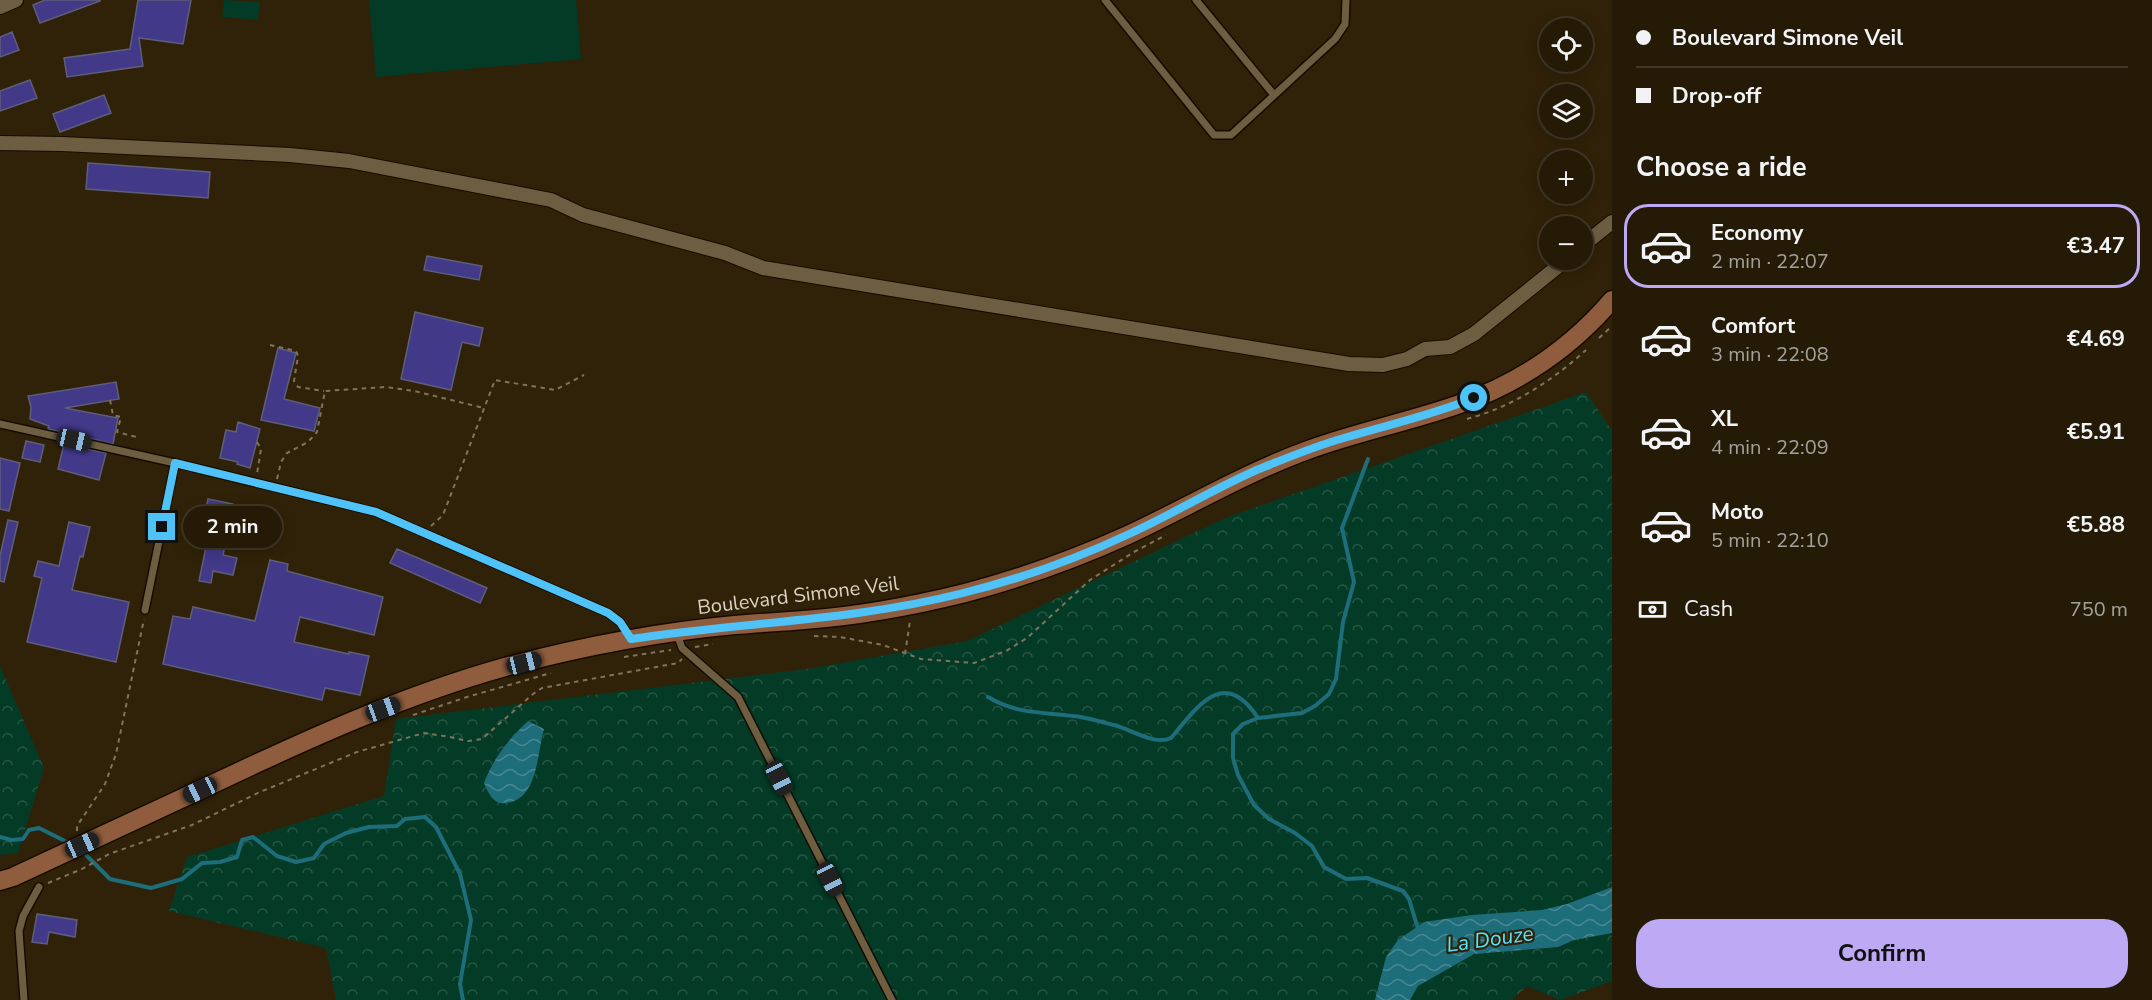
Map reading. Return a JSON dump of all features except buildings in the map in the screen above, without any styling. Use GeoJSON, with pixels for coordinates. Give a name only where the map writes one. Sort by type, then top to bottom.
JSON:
{"type":"FeatureCollection","features":[{"type":"Feature","properties":{"kind":"main road","name":"Boulevard Simone Veil"},"geometry":{"type":"LineString","coordinates":[[0,881],[306,741],[383,709],[503,668],[631,639],[679,640],[735,625],[808,620],[913,604],[961,594],[1031,574],[1131,533],[1276,462],[1342,439],[1456,405],[1492,391],[1522,376],[1557,353],[1580,334],[1612,300]]}},
{"type":"Feature","properties":{"kind":"street"},"geometry":{"type":"LineString","coordinates":[[0,7],[16,0]]}},
{"type":"Feature","properties":{"kind":"street"},"geometry":{"type":"LineString","coordinates":[[0,143],[291,155],[349,161],[551,200],[583,215],[725,254],[763,268],[1349,363],[1383,364],[1407,359],[1425,349],[1450,347],[1474,334],[1554,270]]}},
{"type":"Feature","properties":{"kind":"street"},"geometry":{"type":"LineString","coordinates":[[1593,237],[1612,222]]}},
{"type":"Feature","properties":{"kind":"lane"},"geometry":{"type":"LineString","coordinates":[[1105,0],[1214,135],[1230,135],[1335,39],[1345,24],[1346,0]]}},
{"type":"Feature","properties":{"kind":"lane"},"geometry":{"type":"LineString","coordinates":[[1196,0],[1274,95]]}},
{"type":"Feature","properties":{"kind":"lane"},"geometry":{"type":"LineString","coordinates":[[0,424],[175,463],[376,512],[608,613],[620,622],[631,639]]}},
{"type":"Feature","properties":{"kind":"lane"},"geometry":{"type":"LineString","coordinates":[[146,610],[175,463]]}},
{"type":"Feature","properties":{"kind":"lane"},"geometry":{"type":"LineString","coordinates":[[679,640],[738,697],[892,1000]]}},
{"type":"Feature","properties":{"kind":"lane"},"geometry":{"type":"LineString","coordinates":[[24,1000],[19,931],[23,916],[39,887]]}},
{"type":"Feature","properties":{"kind":"path"},"geometry":{"type":"LineString","coordinates":[[270,345],[296,351],[298,356],[294,381],[298,387],[325,391],[386,387],[414,391],[484,408]]}},
{"type":"Feature","properties":{"kind":"path"},"geometry":{"type":"LineString","coordinates":[[417,530],[432,525],[443,515],[495,380],[555,390],[584,375]]}},
{"type":"Feature","properties":{"kind":"path"},"geometry":{"type":"LineString","coordinates":[[274,487],[281,462],[287,453],[308,442],[317,432],[325,391]]}},
{"type":"Feature","properties":{"kind":"path"},"geometry":{"type":"LineString","coordinates":[[110,400],[112,415],[121,417],[117,432],[140,438]]}},
{"type":"Feature","properties":{"kind":"path"},"geometry":{"type":"LineString","coordinates":[[255,483],[261,449],[256,442]]}},
{"type":"Feature","properties":{"kind":"path"},"geometry":{"type":"LineString","coordinates":[[905,654],[913,604]]}},
{"type":"Feature","properties":{"kind":"path"},"geometry":{"type":"LineString","coordinates":[[82,845],[77,826],[105,784],[116,754],[146,610]]}},
{"type":"Feature","properties":{"kind":"path"},"geometry":{"type":"LineString","coordinates":[[39,887],[82,869],[109,854],[192,825],[260,792],[357,752],[424,734],[468,741],[482,739],[542,688],[678,663],[684,656],[679,640]]}},
{"type":"Feature","properties":{"kind":"green space"},"geometry":{"type":"Polygon","coordinates":[[[224,0],[260,2],[258,20],[222,17],[224,0]]]}},
{"type":"Feature","properties":{"kind":"green space"},"geometry":{"type":"Polygon","coordinates":[[[369,0],[576,0],[581,59],[376,77],[369,0]]]}},
{"type":"Feature","properties":{"kind":"green space"},"geometry":{"type":"Polygon","coordinates":[[[1586,392],[1612,431],[1612,981],[1560,1000],[1527,986],[1512,1000],[336,1000],[326,948],[169,911],[187,857],[384,796],[396,719],[807,669],[967,641],[1225,518],[1586,392]]]}},
{"type":"Feature","properties":{"kind":"green space"},"geometry":{"type":"Polygon","coordinates":[[[0,666],[44,768],[18,853],[0,855],[0,666]]]}},
{"type":"Feature","properties":{"kind":"water"},"geometry":{"type":"Polygon","coordinates":[[[528,721],[544,729],[530,785],[517,800],[506,803],[498,802],[492,797],[484,783],[502,749],[528,721]]]}},
{"type":"Feature","properties":{"kind":"water","name":"La Douze"},"geometry":{"type":"Polygon","coordinates":[[[1612,887],[1612,933],[1574,940],[1558,947],[1474,954],[1418,986],[1410,1000],[1375,1000],[1386,957],[1398,940],[1424,922],[1472,915],[1542,910],[1567,904],[1612,887]]]}},
{"type":"Feature","properties":{"kind":"waterway"},"geometry":{"type":"LineString","coordinates":[[1368,459],[1342,528],[1354,582],[1343,622],[1336,679],[1329,694],[1302,713],[1258,718],[1243,724],[1233,734],[1233,758],[1238,775],[1254,805],[1269,819],[1295,833],[1312,846],[1324,867],[1346,879],[1367,878],[1403,891],[1409,899],[1418,929]]}},
{"type":"Feature","properties":{"kind":"waterway"},"geometry":{"type":"LineString","coordinates":[[988,697],[1009,707],[1088,718],[1158,740],[1171,738],[1201,704],[1212,696],[1223,693],[1234,695],[1246,703],[1258,718]]}},
{"type":"Feature","properties":{"kind":"waterway"},"geometry":{"type":"LineString","coordinates":[[82,851],[110,879],[151,888],[182,879],[202,863],[220,862],[237,857],[242,840],[253,837],[277,856],[296,862],[314,858],[324,844],[346,833],[369,827],[397,826],[405,819],[425,817],[436,827],[460,874],[471,920],[460,984],[463,1000]]}},
{"type":"Feature","properties":{"kind":"waterway"},"geometry":{"type":"LineString","coordinates":[[0,837],[11,840],[23,839],[29,830],[39,828],[71,844]]}},
{"type":"Feature","properties":{"kind":"route"},"geometry":{"type":"LineString","coordinates":[[162,527],[175,463],[376,512],[608,613],[620,622],[631,639],[735,625],[808,620],[894,608],[997,584],[1083,554],[1131,533],[1256,470],[1307,450],[1474,398]]}}]}
